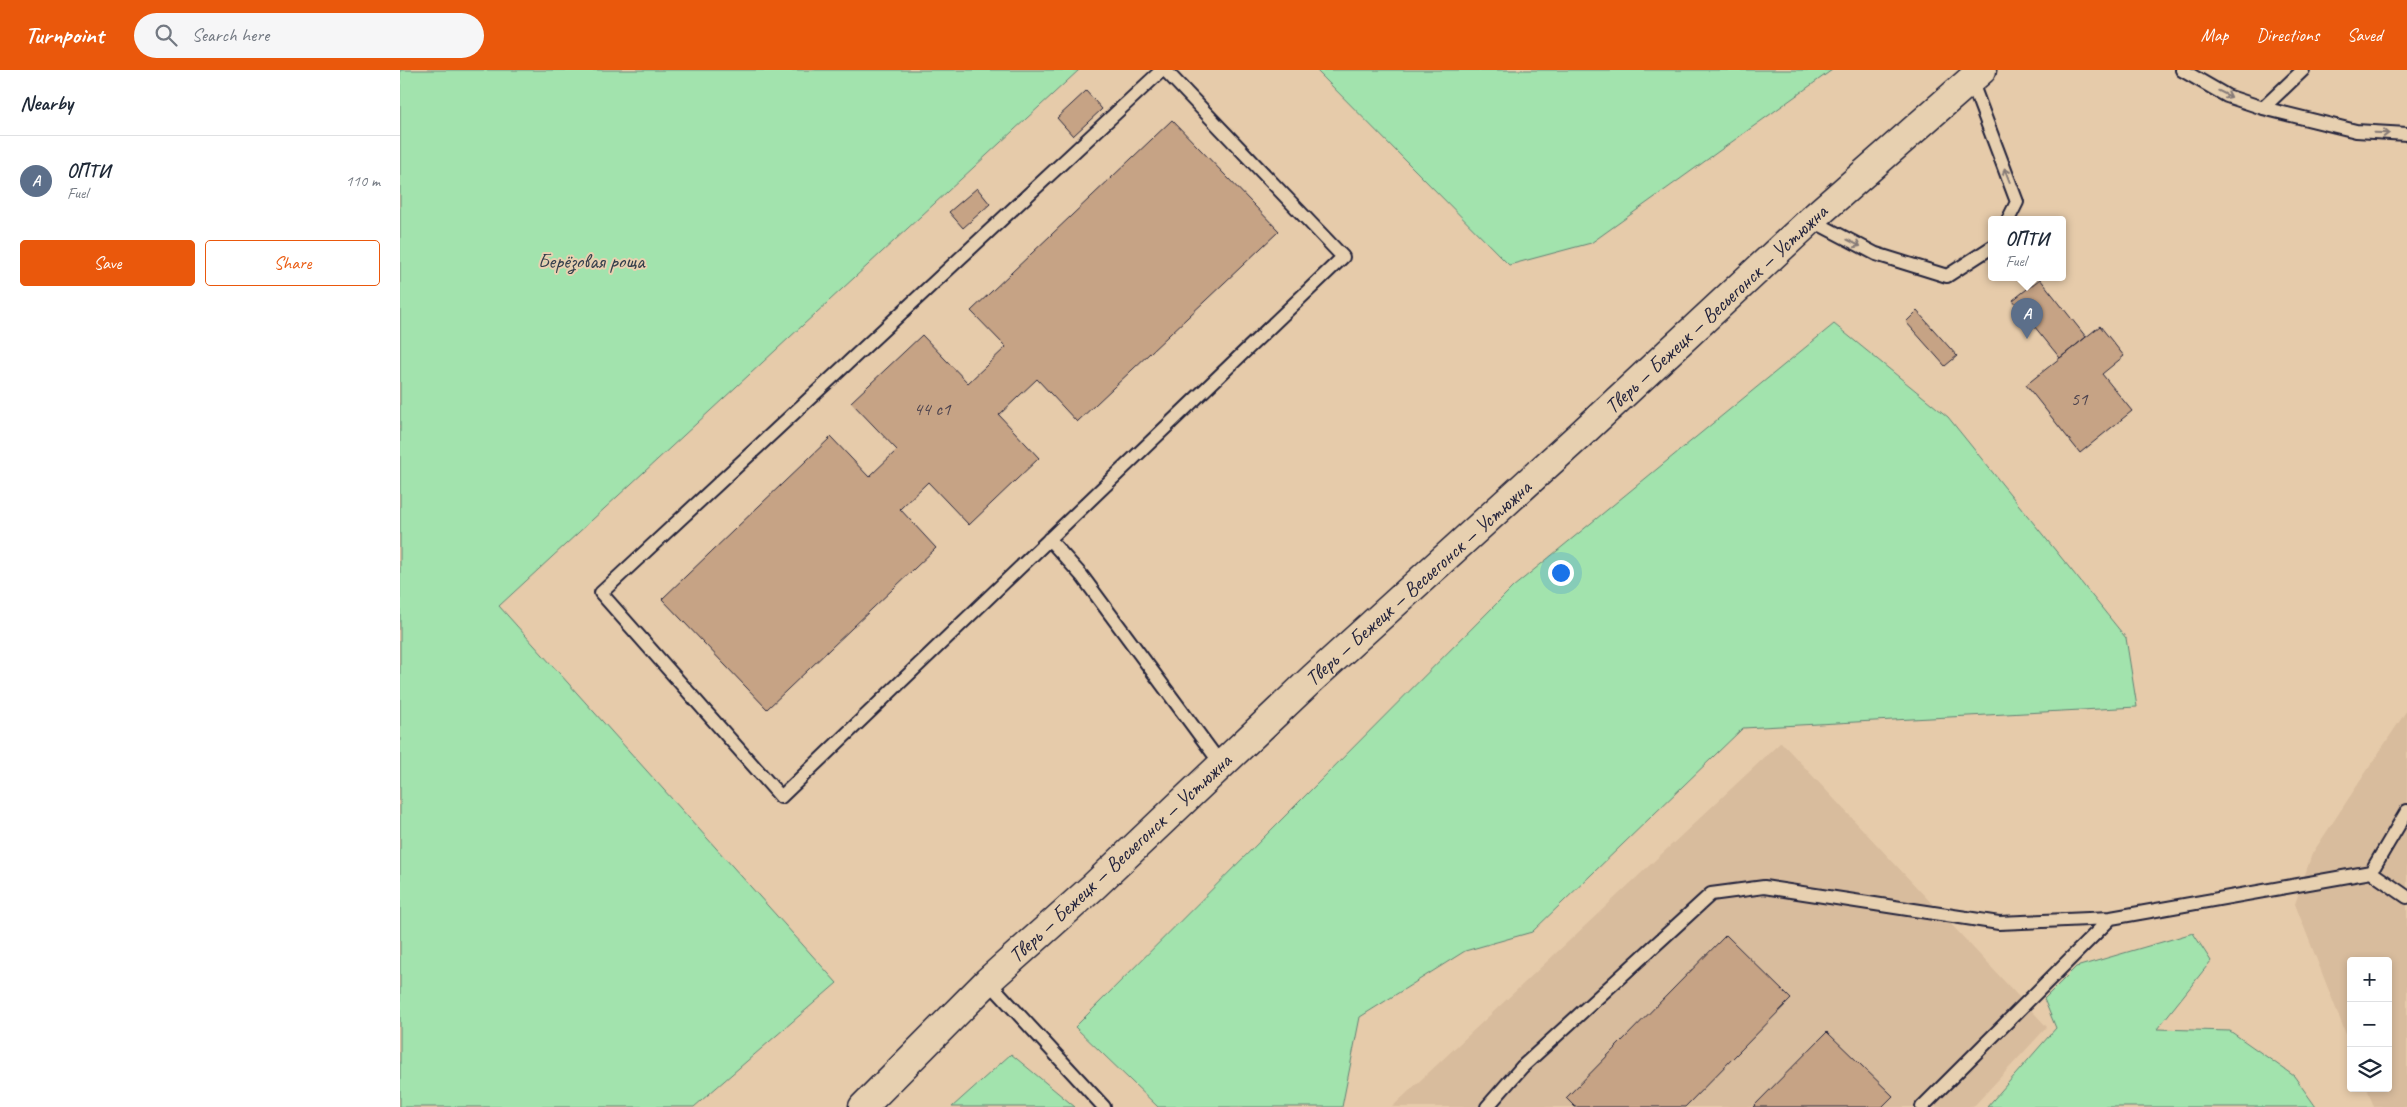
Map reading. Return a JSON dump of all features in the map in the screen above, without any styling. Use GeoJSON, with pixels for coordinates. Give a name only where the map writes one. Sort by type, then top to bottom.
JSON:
{"type":"FeatureCollection","features":[{"type":"Feature","properties":{"kind":"main road","name":"Тверь — Бежецк — Весьегонск — Устюжна"},"geometry":{"type":"LineString","coordinates":[[863,1107],[988,981],[1093,887],[1221,764],[1588,429],[1811,220],[1977,75]]}},
{"type":"Feature","properties":{"kind":"lane"},"geometry":{"type":"LineString","coordinates":[[1164,70],[1343,257],[781,797],[601,592],[1164,70]]}},
{"type":"Feature","properties":{"kind":"lane"},"geometry":{"type":"LineString","coordinates":[[2182,70],[2227,96],[2262,108],[2356,132],[2407,134]]}},
{"type":"Feature","properties":{"kind":"lane"},"geometry":{"type":"LineString","coordinates":[[2262,108],[2303,70]]}},
{"type":"Feature","properties":{"kind":"lane"},"geometry":{"type":"LineString","coordinates":[[1977,75],[2017,202],[2010,216]]}},
{"type":"Feature","properties":{"kind":"lane"},"geometry":{"type":"LineString","coordinates":[[1811,220],[1876,254],[1947,276],[1988,250]]}},
{"type":"Feature","properties":{"kind":"lane"},"geometry":{"type":"LineString","coordinates":[[1049,539],[1082,576],[1221,764]]}},
{"type":"Feature","properties":{"kind":"lane"},"geometry":{"type":"LineString","coordinates":[[2371,872],[2407,811]]}},
{"type":"Feature","properties":{"kind":"lane"},"geometry":{"type":"LineString","coordinates":[[1487,1107],[1522,1067],[1711,894],[1764,887],[1999,923],[2111,918],[2371,872],[2407,897]]}},
{"type":"Feature","properties":{"kind":"lane"},"geometry":{"type":"LineString","coordinates":[[1922,1107],[2111,918]]}},
{"type":"Feature","properties":{"kind":"lane"},"geometry":{"type":"LineString","coordinates":[[988,981],[1104,1107]]}},
{"type":"Feature","properties":{"kind":"shaded area"},"geometry":{"type":"Polygon","coordinates":[[[2407,710],[2407,1107],[2374,1107],[2368,1092],[2392,1092],[2392,957],[2347,957],[2347,1037],[2295,904],[2312,854],[2407,710]]]}},
{"type":"Feature","properties":{"kind":"shaded area"},"geometry":{"type":"Polygon","coordinates":[[[1781,742],[2047,1027],[1973,1107],[1392,1107],[1781,742]]]}},
{"type":"Feature","properties":{"kind":"green space","name":"Берёзовая роща"},"geometry":{"type":"Polygon","coordinates":[[[400,70],[1079,70],[499,606],[837,983],[694,1107],[400,1107],[400,70]]]}},
{"type":"Feature","properties":{"kind":"green space"},"geometry":{"type":"Polygon","coordinates":[[[1316,70],[1832,70],[1591,243],[1509,265],[1316,70]]]}},
{"type":"Feature","properties":{"kind":"green space"},"geometry":{"type":"Polygon","coordinates":[[[1834,324],[1948,417],[2126,638],[2137,707],[1743,728],[1532,932],[1465,951],[1360,1017],[1342,1107],[1158,1107],[1075,1027],[1513,587],[1834,324]]]}},
{"type":"Feature","properties":{"kind":"green space"},"geometry":{"type":"Polygon","coordinates":[[[2193,933],[2211,961],[2157,1029],[2230,1031],[2294,1076],[2316,1107],[1987,1107],[2056,1028],[2044,999],[2076,967],[2193,933]]]}},
{"type":"Feature","properties":{"kind":"green space"},"geometry":{"type":"Polygon","coordinates":[[[1011,1054],[1075,1107],[952,1107],[1011,1054]]]}},
{"type":"Feature","properties":{"kind":"building"},"geometry":{"type":"Polygon","coordinates":[[[1086,91],[1102,109],[1073,136],[1057,118],[1086,91]]]}},
{"type":"Feature","properties":{"kind":"building"},"geometry":{"type":"Polygon","coordinates":[[[1172,120],[1279,231],[1077,422],[1037,379],[999,415],[1039,458],[969,525],[928,482],[900,509],[936,548],[767,709],[662,599],[831,437],[869,477],[897,450],[851,402],[922,335],[968,383],[1006,347],[971,311],[1172,120]]]}},
{"type":"Feature","properties":{"kind":"building"},"geometry":{"type":"Polygon","coordinates":[[[977,188],[990,204],[963,228],[949,212],[977,188]]]}},
{"type":"Feature","properties":{"kind":"building"},"geometry":{"type":"Polygon","coordinates":[[[2037,281],[2042,281],[2086,337],[2060,358],[2013,300],[2037,281]]]}},
{"type":"Feature","properties":{"kind":"building"},"geometry":{"type":"Polygon","coordinates":[[[1917,311],[1957,356],[1945,366],[1906,322],[1917,311]]]}},
{"type":"Feature","properties":{"kind":"building"},"geometry":{"type":"Polygon","coordinates":[[[2100,326],[2124,356],[2102,374],[2132,411],[2080,453],[2026,385],[2100,326]]]}},
{"type":"Feature","properties":{"kind":"building"},"geometry":{"type":"Polygon","coordinates":[[[1726,935],[1791,999],[1685,1107],[1575,1107],[1566,1098],[1726,935]]]}},
{"type":"Feature","properties":{"kind":"building"},"geometry":{"type":"Polygon","coordinates":[[[1827,1032],[1893,1096],[1882,1107],[1753,1107],[1827,1032]]]}},
{"type":"Feature","properties":{"kind":"place","name":"ОПТИ"},"geometry":{"type":"Point","coordinates":[2027,339]}}]}
